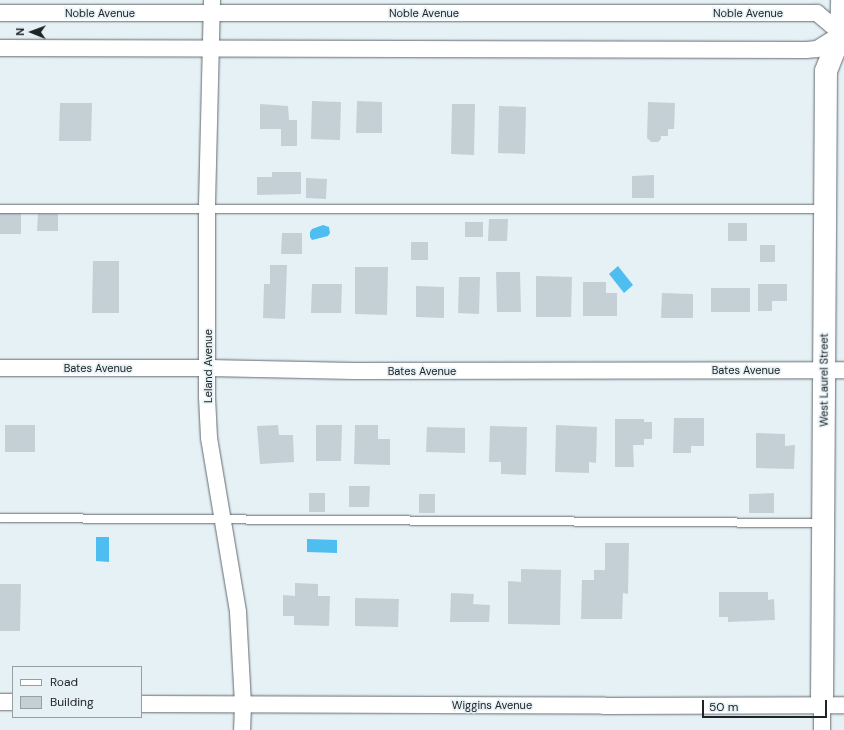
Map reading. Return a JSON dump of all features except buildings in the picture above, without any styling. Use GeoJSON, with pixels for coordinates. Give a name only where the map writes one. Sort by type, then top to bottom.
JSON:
{"type":"FeatureCollection","features":[{"type":"Feature","properties":{"kind":"street","name":"West Laurel Street"},"geometry":{"type":"LineString","coordinates":[[822,730],[824,523],[834,370],[824,209],[826,70],[843,35],[842,0]]}},
{"type":"Feature","properties":{"kind":"street","name":"Noble Avenue"},"geometry":{"type":"LineString","coordinates":[[0,13],[212,6],[817,13],[843,35]]}},
{"type":"Feature","properties":{"kind":"street","name":"Leland Avenue"},"geometry":{"type":"LineString","coordinates":[[212,6],[207,209],[209,438],[238,612],[243,704],[242,730]]}},
{"type":"Feature","properties":{"kind":"street"},"geometry":{"type":"LineString","coordinates":[[0,48],[806,50],[817,49],[843,35]]}},
{"type":"Feature","properties":{"kind":"street","name":"Bates Avenue"},"geometry":{"type":"LineString","coordinates":[[0,368],[208,368],[354,371],[834,370]]}},
{"type":"Feature","properties":{"kind":"street"},"geometry":{"type":"LineString","coordinates":[[0,702],[12,702]]}},
{"type":"Feature","properties":{"kind":"street","name":"Wiggins Avenue"},"geometry":{"type":"LineString","coordinates":[[142,704],[596,706],[844,705]]}},
{"type":"Feature","properties":{"kind":"lane"},"geometry":{"type":"LineString","coordinates":[[0,208],[824,209]]}},
{"type":"Feature","properties":{"kind":"lane"},"geometry":{"type":"LineString","coordinates":[[0,518],[223,521],[824,523]]}},
{"type":"Feature","properties":{"kind":"water"},"geometry":{"type":"Polygon","coordinates":[[[323,225],[329,227],[330,233],[328,236],[312,240],[310,237],[310,232],[312,229],[323,225]]]}},
{"type":"Feature","properties":{"kind":"water"},"geometry":{"type":"Polygon","coordinates":[[[618,266],[633,285],[624,293],[609,274],[618,266]]]}},
{"type":"Feature","properties":{"kind":"water"},"geometry":{"type":"Polygon","coordinates":[[[96,537],[109,537],[109,562],[96,561],[96,537]]]}},
{"type":"Feature","properties":{"kind":"water"},"geometry":{"type":"Polygon","coordinates":[[[307,539],[337,540],[337,553],[307,552],[307,539]]]}}]}
